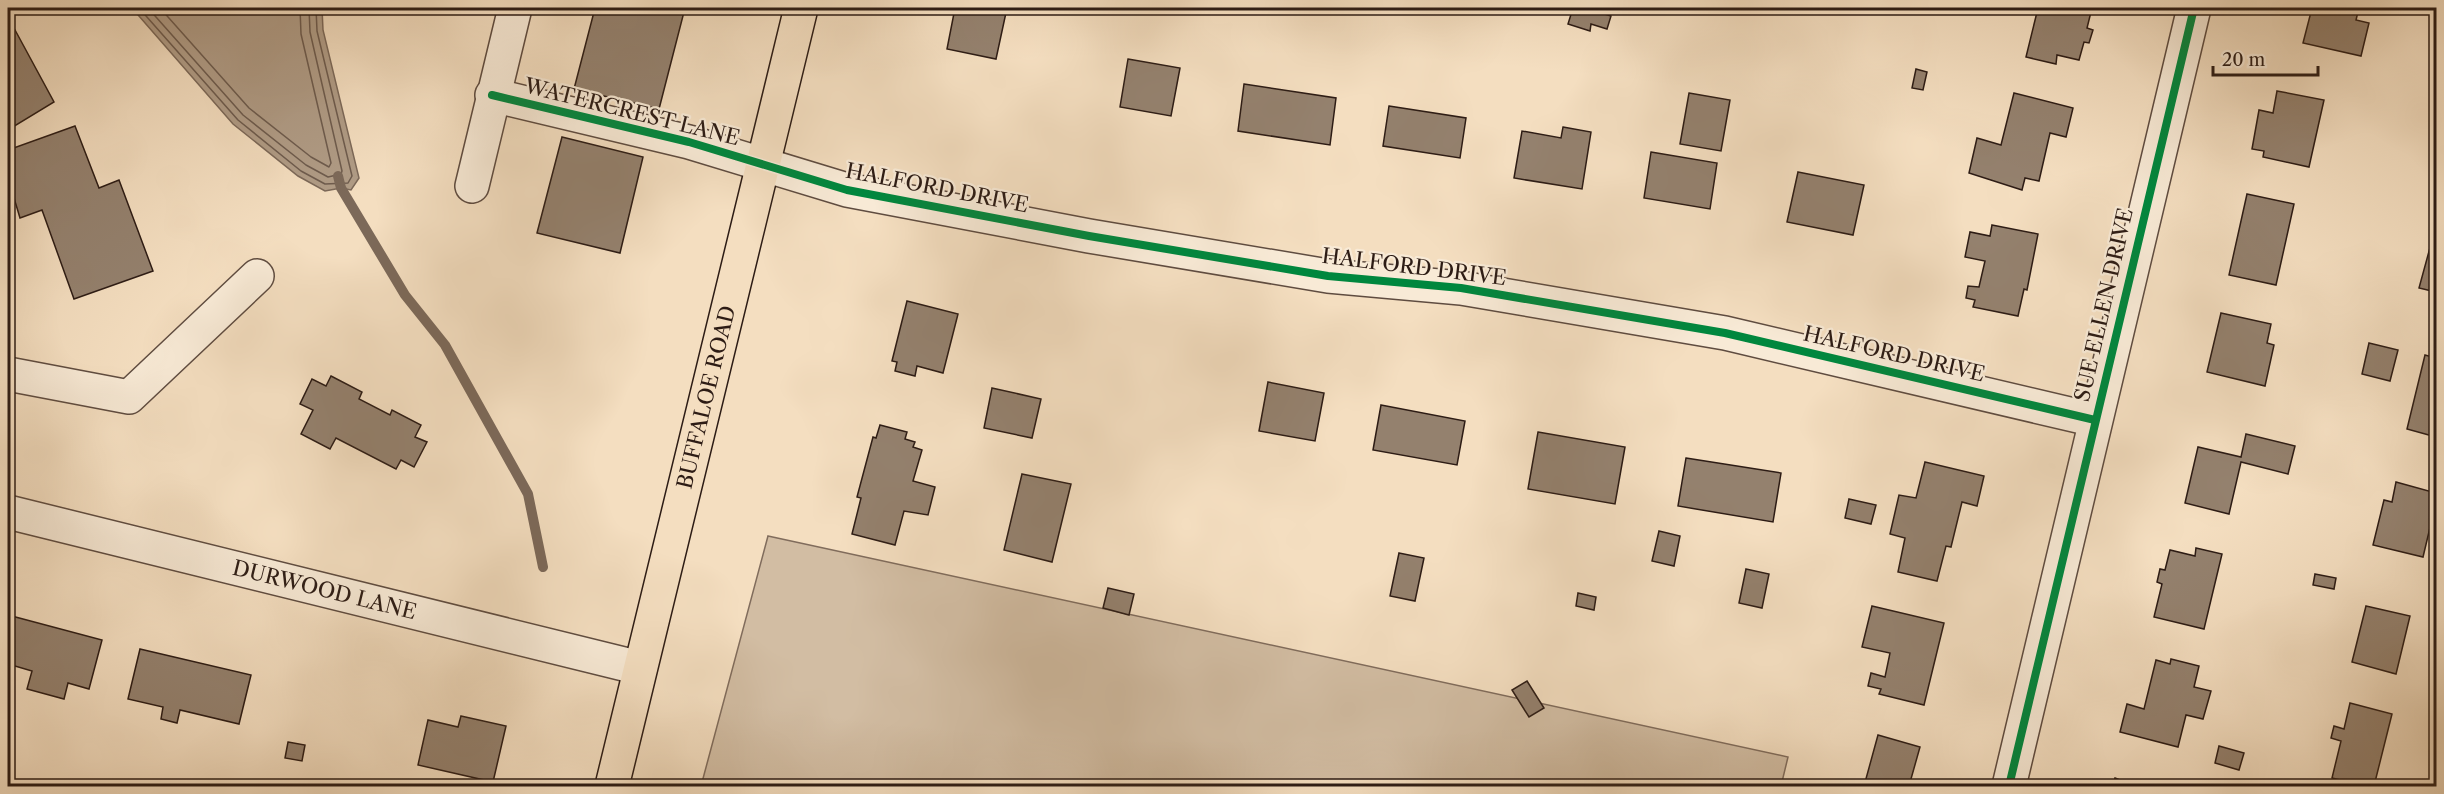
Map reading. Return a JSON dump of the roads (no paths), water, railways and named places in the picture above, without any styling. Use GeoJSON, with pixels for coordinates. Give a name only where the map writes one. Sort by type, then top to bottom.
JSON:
{"type":"FeatureCollection","features":[{"type":"Feature","properties":{"kind":"main road","name":"BUFFALOE ROAD"},"geometry":{"type":"LineString","coordinates":[[612,786],[801,8]]}},
{"type":"Feature","properties":{"kind":"street"},"geometry":{"type":"LineString","coordinates":[[472,186],[514,8]]}},
{"type":"Feature","properties":{"kind":"street","name":"SUE ELLEN DRIVE"},"geometry":{"type":"LineString","coordinates":[[2009,786],[2194,8]]}},
{"type":"Feature","properties":{"kind":"street","name":"WATERCREST LANE"},"geometry":{"type":"LineString","coordinates":[[492,95],[689,142],[763,165]]}},
{"type":"Feature","properties":{"kind":"street","name":"HALFORD DRIVE"},"geometry":{"type":"LineString","coordinates":[[763,165],[847,190],[1089,236],[1328,276],[1461,288],[1725,333],[2096,420]]}},
{"type":"Feature","properties":{"kind":"street"},"geometry":{"type":"LineString","coordinates":[[8,374],[129,397],[257,276]]}},
{"type":"Feature","properties":{"kind":"street","name":"DURWOOD LANE"},"geometry":{"type":"LineString","coordinates":[[8,512],[640,668]]}},
{"type":"Feature","properties":{"kind":"water"},"geometry":{"type":"Polygon","coordinates":[[[132,8],[322,8],[323,30],[359,178],[351,190],[341,188],[325,191],[298,176],[233,124],[132,8]]]}},
{"type":"Feature","properties":{"kind":"waterway"},"geometry":{"type":"LineString","coordinates":[[338,176],[341,188],[405,295],[445,345],[528,494],[543,567]]}}]}
